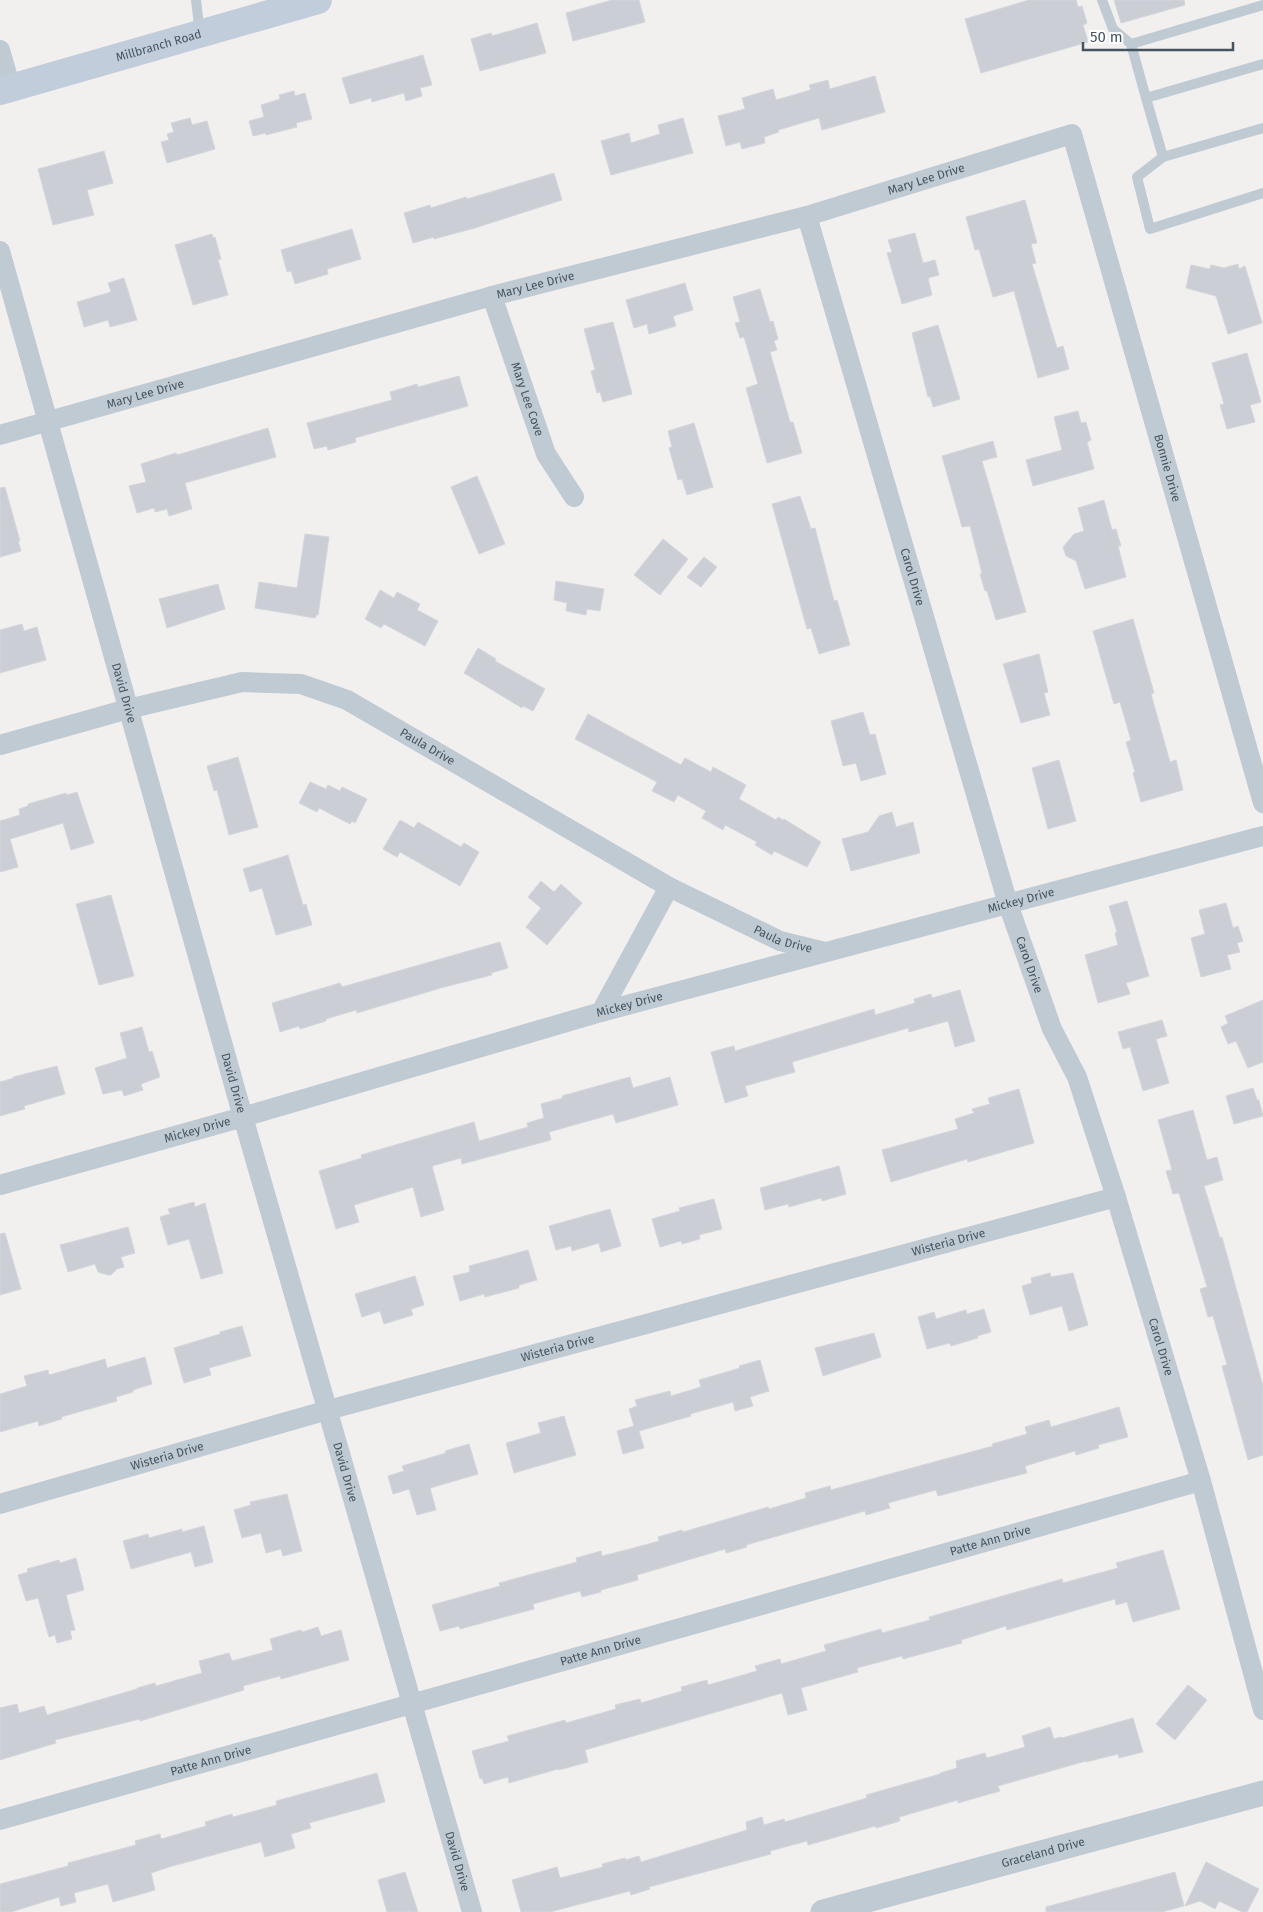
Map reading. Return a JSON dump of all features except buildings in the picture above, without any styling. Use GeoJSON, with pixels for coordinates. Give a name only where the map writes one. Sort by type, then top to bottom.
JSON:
{"type":"FeatureCollection","features":[{"type":"Feature","properties":{"kind":"main road","name":"Millbranch Road"},"geometry":{"type":"LineString","coordinates":[[5,90],[318,0]]}},
{"type":"Feature","properties":{"kind":"street"},"geometry":{"type":"LineString","coordinates":[[0,50],[5,90]]}},
{"type":"Feature","properties":{"kind":"street","name":"Mary Lee Drive"},"geometry":{"type":"LineString","coordinates":[[0,435],[492,296],[807,216],[1072,134]]}},
{"type":"Feature","properties":{"kind":"street","name":"Bonnie Drive"},"geometry":{"type":"LineString","coordinates":[[1072,134],[1263,803]]}},
{"type":"Feature","properties":{"kind":"street","name":"Carol Drive"},"geometry":{"type":"LineString","coordinates":[[807,216],[1008,904],[1052,1029],[1077,1077],[1116,1196],[1201,1481],[1263,1710]]}},
{"type":"Feature","properties":{"kind":"street","name":"David Drive"},"geometry":{"type":"LineString","coordinates":[[0,251],[128,709],[472,1912]]}},
{"type":"Feature","properties":{"kind":"street","name":"Mary Lee Cove"},"geometry":{"type":"LineString","coordinates":[[492,296],[546,454],[574,497]]}},
{"type":"Feature","properties":{"kind":"street","name":"Paula Drive"},"geometry":{"type":"LineString","coordinates":[[0,745],[128,709],[242,682],[301,684],[348,700],[669,887],[780,941],[828,952]]}},
{"type":"Feature","properties":{"kind":"street","name":"Mickey Drive"},"geometry":{"type":"LineString","coordinates":[[0,1185],[244,1117],[601,1012],[1263,836]]}},
{"type":"Feature","properties":{"kind":"street"},"geometry":{"type":"LineString","coordinates":[[601,1012],[669,887]]}},
{"type":"Feature","properties":{"kind":"street","name":"Wisteria Drive"},"geometry":{"type":"LineString","coordinates":[[0,1504],[328,1410],[1116,1196]]}},
{"type":"Feature","properties":{"kind":"street","name":"Patte Ann Drive"},"geometry":{"type":"LineString","coordinates":[[0,1820],[1201,1481]]}},
{"type":"Feature","properties":{"kind":"street","name":"Graceland Drive"},"geometry":{"type":"LineString","coordinates":[[823,1912],[1263,1793]]}},
{"type":"Feature","properties":{"kind":"lane"},"geometry":{"type":"LineString","coordinates":[[196,0],[200,34]]}},
{"type":"Feature","properties":{"kind":"lane"},"geometry":{"type":"LineString","coordinates":[[1102,0],[1113,30],[1131,44],[1163,156]]}},
{"type":"Feature","properties":{"kind":"lane"},"geometry":{"type":"LineString","coordinates":[[1131,44],[1263,5]]}},
{"type":"Feature","properties":{"kind":"lane"},"geometry":{"type":"LineString","coordinates":[[1146,98],[1263,64]]}},
{"type":"Feature","properties":{"kind":"lane"},"geometry":{"type":"LineString","coordinates":[[1263,128],[1163,156],[1136,177],[1150,230],[1263,193]]}}]}
